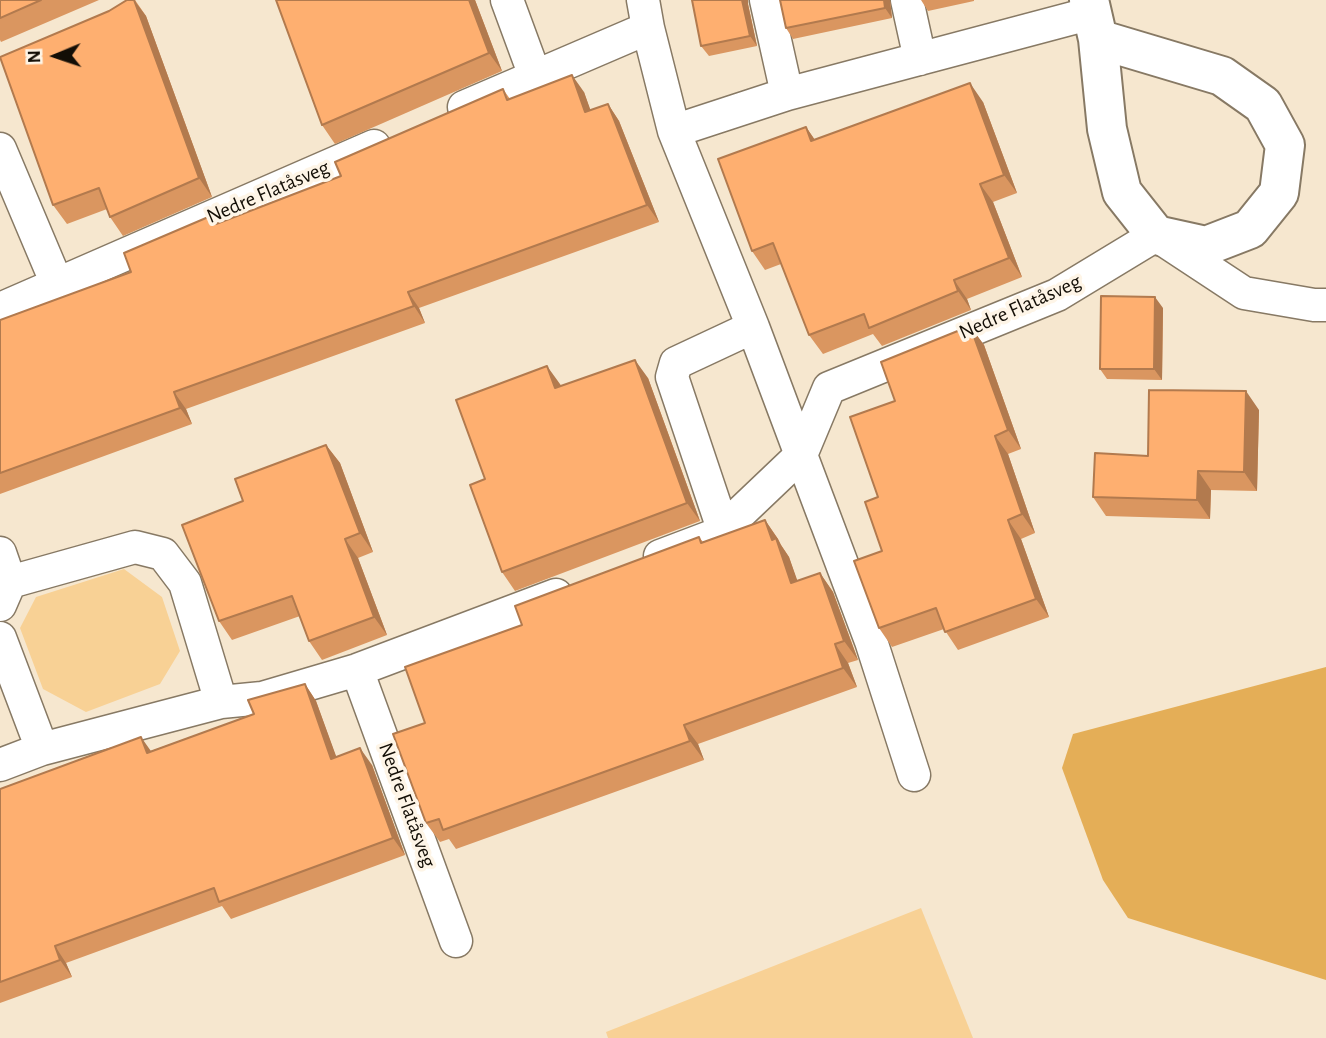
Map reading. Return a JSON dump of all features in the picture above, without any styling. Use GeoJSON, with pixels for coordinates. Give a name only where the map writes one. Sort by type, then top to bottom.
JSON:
{"type":"FeatureCollection","features":[{"type":"Feature","properties":{"kind":"street"},"geometry":{"type":"LineString","coordinates":[[1093,18],[1222,76],[1263,105],[1285,145],[1279,194],[1250,229],[1206,246],[1156,235],[1122,192],[1107,129],[1093,18]]}},
{"type":"Feature","properties":{"kind":"lane"},"geometry":{"type":"LineString","coordinates":[[507,0],[535,76]]}},
{"type":"Feature","properties":{"kind":"lane"},"geometry":{"type":"LineString","coordinates":[[766,0],[787,93]]}},
{"type":"Feature","properties":{"kind":"lane"},"geometry":{"type":"LineString","coordinates":[[907,0],[920,59]]}},
{"type":"Feature","properties":{"kind":"lane"},"geometry":{"type":"LineString","coordinates":[[433,121],[535,76],[645,14],[674,131],[753,327],[871,641],[914,775]]}},
{"type":"Feature","properties":{"kind":"lane"},"geometry":{"type":"LineString","coordinates":[[674,131],[787,93],[1093,18]]}},
{"type":"Feature","properties":{"kind":"lane","name":"Nedre Flatåsveg"},"geometry":{"type":"LineString","coordinates":[[0,309],[394,137]]}},
{"type":"Feature","properties":{"kind":"lane"},"geometry":{"type":"LineString","coordinates":[[0,149],[57,284]]}},
{"type":"Feature","properties":{"kind":"lane"},"geometry":{"type":"LineString","coordinates":[[1156,235],[1244,293],[1326,305]]}},
{"type":"Feature","properties":{"kind":"lane","name":"Nedre Flatåsveg"},"geometry":{"type":"LineString","coordinates":[[628,568],[718,534],[801,455],[829,388],[1057,295],[1156,235]]}},
{"type":"Feature","properties":{"kind":"lane"},"geometry":{"type":"LineString","coordinates":[[723,529],[672,377],[676,363],[753,327]]}},
{"type":"Feature","properties":{"kind":"lane"},"geometry":{"type":"LineString","coordinates":[[3,580],[135,547],[163,554],[185,583],[221,702]]}},
{"type":"Feature","properties":{"kind":"lane"},"geometry":{"type":"LineString","coordinates":[[0,765],[42,749],[221,702],[262,698],[357,670],[589,583]]}},
{"type":"Feature","properties":{"kind":"lane"},"geometry":{"type":"LineString","coordinates":[[0,638],[42,749]]}},
{"type":"Feature","properties":{"kind":"lane","name":"Nedre Flatåsveg"},"geometry":{"type":"LineString","coordinates":[[357,670],[456,941]]}},
{"type":"Feature","properties":{"kind":"shaded area"},"geometry":{"type":"Polygon","coordinates":[[[124,569],[162,597],[180,651],[160,684],[86,712],[43,689],[20,628],[36,597],[124,569]]]}},
{"type":"Feature","properties":{"kind":"shaded area"},"geometry":{"type":"Polygon","coordinates":[[[1326,667],[1326,980],[1128,918],[1103,880],[1062,768],[1073,734],[1326,667]]]}},
{"type":"Feature","properties":{"kind":"shaded area"},"geometry":{"type":"Polygon","coordinates":[[[921,908],[973,1038],[608,1038],[606,1032],[921,908]]]}},
{"type":"Feature","properties":{"kind":"building"},"geometry":{"type":"Polygon","coordinates":[[[0,0],[41,0],[0,18],[0,0]]]}},
{"type":"Feature","properties":{"kind":"building"},"geometry":{"type":"Polygon","coordinates":[[[127,0],[134,0],[199,178],[110,217],[99,188],[53,205],[0,57],[109,11],[127,0]]]}},
{"type":"Feature","properties":{"kind":"building"},"geometry":{"type":"Polygon","coordinates":[[[276,0],[469,0],[489,53],[322,125],[276,0]]]}},
{"type":"Feature","properties":{"kind":"building"},"geometry":{"type":"Polygon","coordinates":[[[692,0],[742,0],[750,36],[701,46],[692,0]]]}},
{"type":"Feature","properties":{"kind":"building"},"geometry":{"type":"Polygon","coordinates":[[[780,0],[884,0],[885,8],[786,28],[780,0]]]}},
{"type":"Feature","properties":{"kind":"building"},"geometry":{"type":"Polygon","coordinates":[[[572,75],[585,112],[608,104],[647,205],[408,292],[414,306],[174,392],[180,408],[0,473],[0,320],[131,272],[124,253],[213,215],[216,224],[341,176],[335,162],[503,89],[507,100],[572,75]]]}},
{"type":"Feature","properties":{"kind":"building"},"geometry":{"type":"Polygon","coordinates":[[[970,83],[1004,175],[980,184],[1009,258],[954,280],[958,291],[869,328],[864,314],[809,335],[773,243],[752,251],[718,159],[806,127],[811,141],[970,83]]]}},
{"type":"Feature","properties":{"kind":"building"},"geometry":{"type":"Polygon","coordinates":[[[1101,296],[1155,297],[1154,369],[1100,369],[1101,296]]]}},
{"type":"Feature","properties":{"kind":"building"},"geometry":{"type":"Polygon","coordinates":[[[970,326],[1008,430],[995,436],[1022,514],[1008,520],[1036,599],[945,632],[936,608],[879,628],[854,561],[882,551],[865,502],[878,497],[850,417],[895,401],[881,362],[970,326]]]}},
{"type":"Feature","properties":{"kind":"building"},"geometry":{"type":"Polygon","coordinates":[[[635,360],[687,503],[502,572],[470,485],[485,479],[456,400],[547,366],[555,388],[635,360]]]}},
{"type":"Feature","properties":{"kind":"building"},"geometry":{"type":"Polygon","coordinates":[[[1149,390],[1246,391],[1244,472],[1198,471],[1197,500],[1093,497],[1095,453],[1148,456],[1149,390]]]}},
{"type":"Feature","properties":{"kind":"building"},"geometry":{"type":"Polygon","coordinates":[[[326,445],[360,533],[345,539],[374,617],[309,641],[292,596],[219,621],[182,525],[243,501],[235,479],[326,445]]]}},
{"type":"Feature","properties":{"kind":"building"},"geometry":{"type":"Polygon","coordinates":[[[765,520],[772,540],[776,538],[791,583],[820,573],[844,641],[835,644],[843,668],[684,725],[690,741],[443,830],[439,819],[426,823],[393,734],[425,723],[405,667],[522,625],[515,606],[699,537],[701,543],[765,520]]]}},
{"type":"Feature","properties":{"kind":"building"},"geometry":{"type":"Polygon","coordinates":[[[305,684],[331,759],[360,748],[393,838],[219,902],[214,888],[55,946],[60,960],[0,982],[0,789],[141,737],[147,753],[254,714],[248,700],[305,684]]]}}]}
